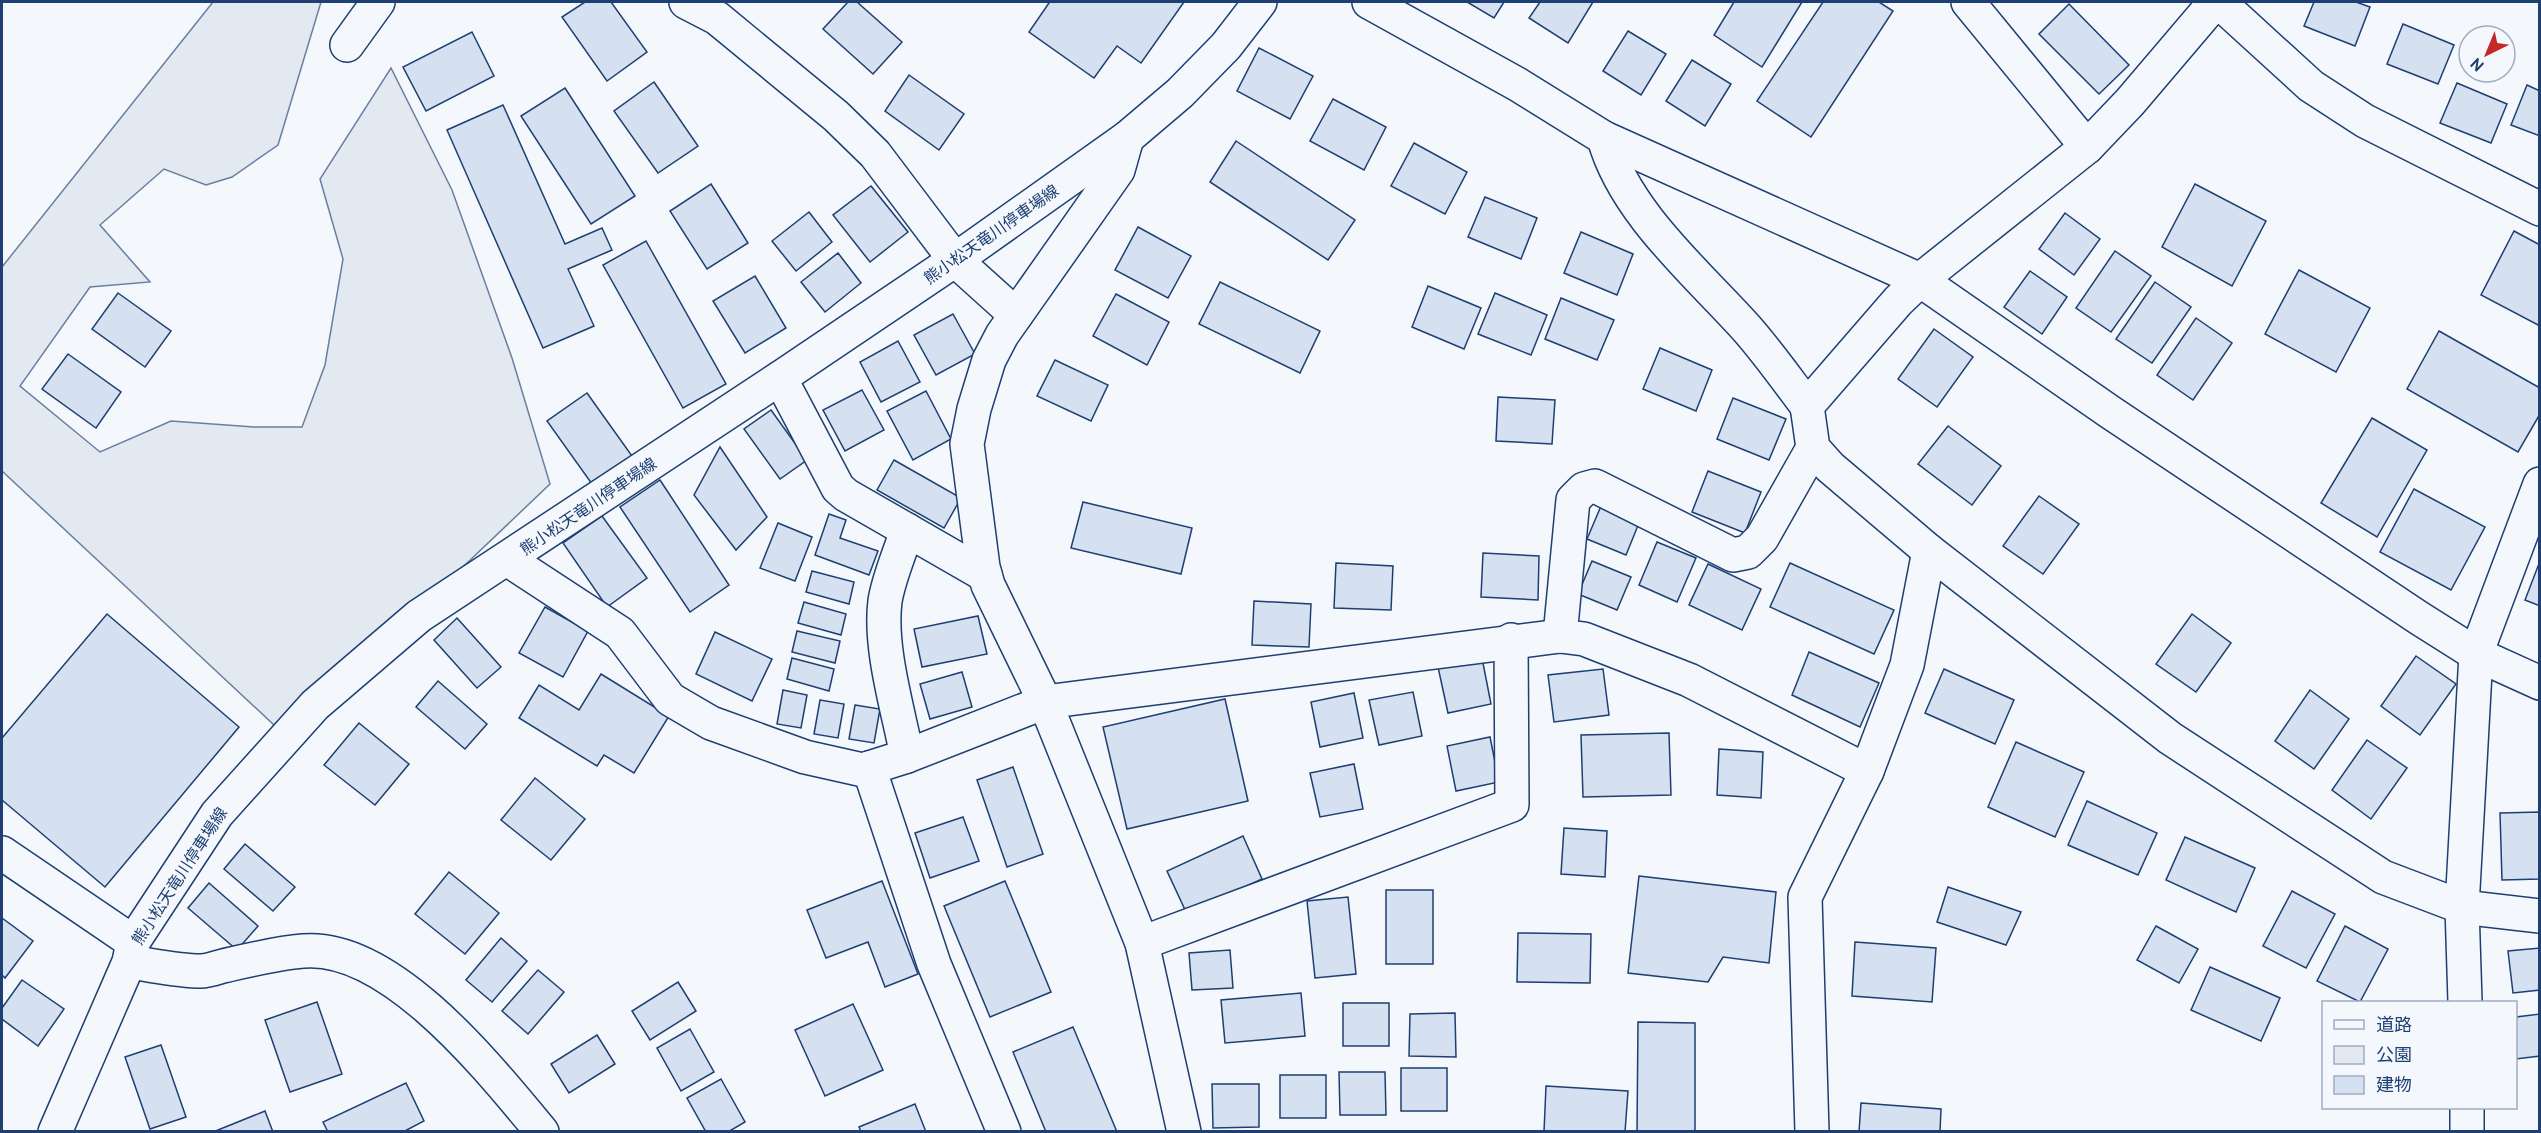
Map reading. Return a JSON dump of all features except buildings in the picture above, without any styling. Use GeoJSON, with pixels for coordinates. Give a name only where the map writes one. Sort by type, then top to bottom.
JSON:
{"type":"FeatureCollection","features":[{"type":"Feature","properties":{"kind":"street"},"geometry":{"type":"LineString","coordinates":[[347,45],[378,2]]}},
{"type":"Feature","properties":{"kind":"street"},"geometry":{"type":"LineString","coordinates":[[686,2],[717,18],[836,116],[875,154],[956,260],[1016,315]]}},
{"type":"Feature","properties":{"kind":"street","name":"熊小松天竜川停車場線"},"geometry":{"type":"LineString","coordinates":[[56,1131],[131,952],[217,814],[315,705],[419,615],[507,559],[956,260],[1127,138],[1180,93],[1226,46],[1260,2]]}},
{"type":"Feature","properties":{"kind":"street"},"geometry":{"type":"LineString","coordinates":[[1369,2],[1517,84],[1604,138],[1920,280],[2148,438],[2476,654],[2540,683]]}},
{"type":"Feature","properties":{"kind":"street"},"geometry":{"type":"LineString","coordinates":[[1968,2],[2087,147]]}},
{"type":"Feature","properties":{"kind":"street"},"geometry":{"type":"LineString","coordinates":[[1807,406],[1898,300],[2087,147],[2130,102],[2217,2],[2311,86],[2365,121],[2540,209]]}},
{"type":"Feature","properties":{"kind":"street"},"geometry":{"type":"LineString","coordinates":[[1127,138],[1118,170],[1016,315],[989,360],[974,409],[967,444],[969,474],[985,575],[1045,702],[1142,943],[1184,1131]]}},
{"type":"Feature","properties":{"kind":"street"},"geometry":{"type":"LineString","coordinates":[[1604,138],[1611,164],[1637,204],[1697,276],[1749,332],[1807,406],[1813,448],[1830,467],[1929,551],[2170,738],[2383,877],[2462,907],[2540,916]]}},
{"type":"Feature","properties":{"kind":"street"},"geometry":{"type":"LineString","coordinates":[[780,378],[838,488],[985,575]]}},
{"type":"Feature","properties":{"kind":"street"},"geometry":{"type":"LineString","coordinates":[[1560,636],[1573,500],[1584,489],[1595,486],[1733,555],[1741,554],[1748,552],[1762,538],[1813,448]]}},
{"type":"Feature","properties":{"kind":"street"},"geometry":{"type":"LineString","coordinates":[[2465,1001],[2462,907],[2476,654],[2540,484]]}},
{"type":"Feature","properties":{"kind":"street"},"geometry":{"type":"LineString","coordinates":[[907,756],[888,654],[885,619],[887,592],[908,530]]}},
{"type":"Feature","properties":{"kind":"street"},"geometry":{"type":"LineString","coordinates":[[1812,1131],[1805,897],[1867,771],[1907,665],[1929,551]]}},
{"type":"Feature","properties":{"kind":"street"},"geometry":{"type":"LineString","coordinates":[[507,559],[620,633],[670,699],[711,723],[805,757],[863,770],[907,756],[1045,702],[1511,640],[1560,636],[1584,639],[1689,680],[1867,771]]}},
{"type":"Feature","properties":{"kind":"street"},"geometry":{"type":"LineString","coordinates":[[1142,943],[1512,805],[1511,640]]}},
{"type":"Feature","properties":{"kind":"street"},"geometry":{"type":"LineString","coordinates":[[869,768],[934,964],[1004,1131]]}},
{"type":"Feature","properties":{"kind":"street"},"geometry":{"type":"LineString","coordinates":[[2,853],[131,952],[202,972],[303,951],[331,951],[380,974],[407,990],[434,1012],[468,1045],[542,1131]]}},
{"type":"Feature","properties":{"kind":"street"},"geometry":{"type":"LineString","coordinates":[[2467,1109],[2468,1131]]}},
{"type":"Feature","properties":{"kind":"green space"},"geometry":{"type":"Polygon","coordinates":[[[213,2],[321,2],[278,145],[232,177],[206,185],[164,169],[100,225],[150,282],[90,287],[20,386],[100,452],[171,421],[254,427],[302,427],[325,365],[343,259],[320,179],[391,68],[452,190],[512,358],[550,484],[466,564],[274,725],[2,471],[2,267],[213,2]]]}}]}
